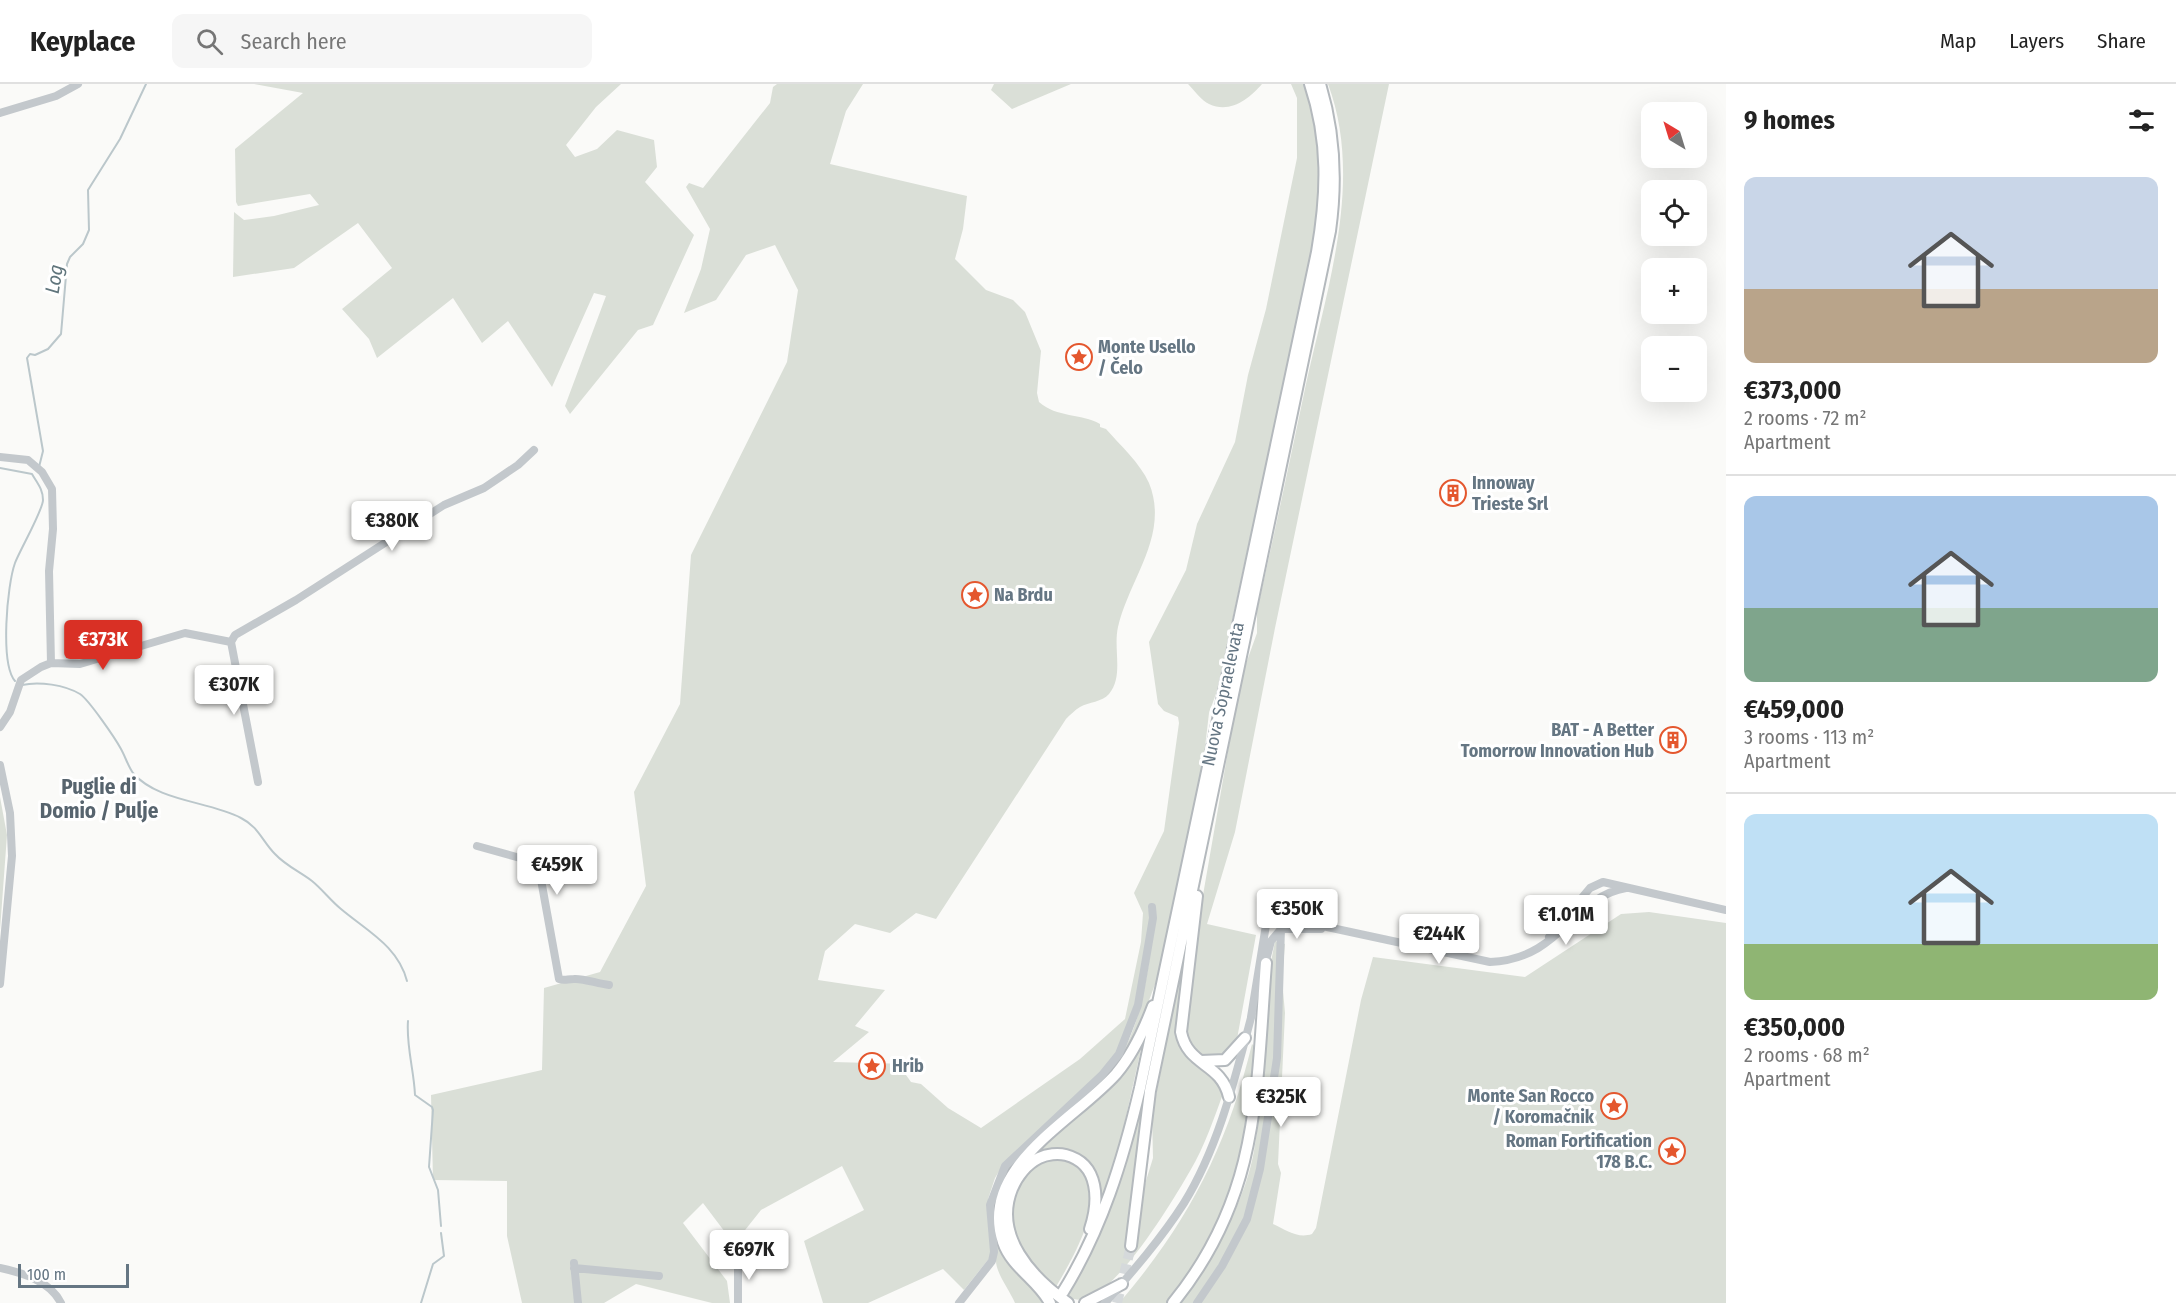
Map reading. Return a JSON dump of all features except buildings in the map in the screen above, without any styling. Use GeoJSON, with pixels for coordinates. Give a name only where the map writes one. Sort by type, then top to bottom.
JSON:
{"type":"FeatureCollection","features":[{"type":"Feature","properties":{"kind":"highway","name":"Nuova Sopraelevata"},"geometry":{"type":"LineString","coordinates":[[1068,1300],[1075,1271],[1100,1222],[1122,1156],[1140,1088],[1320,230],[1326,186],[1324,143],[1310,84]]}},
{"type":"Feature","properties":{"kind":"highway","name":"Nuova Sopraelevata"},"geometry":{"type":"LineString","coordinates":[[1131,1246],[1150,1091],[1330,231],[1335,164],[1329,120],[1320,84]]}},
{"type":"Feature","properties":{"kind":"highway"},"geometry":{"type":"LineString","coordinates":[[1220,757],[1198,885],[1181,1032],[1185,1048],[1221,1076],[1229,1097]]}},
{"type":"Feature","properties":{"kind":"highway"},"geometry":{"type":"LineString","coordinates":[[1173,1303],[1210,1251],[1228,1216],[1243,1175],[1252,1131],[1266,963]]}},
{"type":"Feature","properties":{"kind":"highway"},"geometry":{"type":"LineString","coordinates":[[1050,1303],[1015,1263],[1005,1246],[999,1211],[1004,1189],[1018,1164],[1121,1067],[1140,1038],[1164,975]]}},
{"type":"Feature","properties":{"kind":"highway"},"geometry":{"type":"LineString","coordinates":[[1199,1061],[1225,1060],[1245,1038]]}},
{"type":"Feature","properties":{"kind":"highway"},"geometry":{"type":"LineString","coordinates":[[1068,1300],[1053,1292],[1017,1252],[1007,1222],[1011,1191],[1019,1177],[1033,1161],[1049,1154],[1065,1154],[1082,1163],[1091,1174],[1095,1190],[1094,1217],[1075,1271]]}},
{"type":"Feature","properties":{"kind":"highway"},"geometry":{"type":"LineString","coordinates":[[1085,1303],[1122,1284]]}},
{"type":"Feature","properties":{"kind":"street"},"geometry":{"type":"LineString","coordinates":[[0,113],[56,96],[78,84]]}},
{"type":"Feature","properties":{"kind":"street"},"geometry":{"type":"LineString","coordinates":[[258,782],[231,642],[235,635],[296,600],[444,505],[484,488],[518,465],[534,450]]}},
{"type":"Feature","properties":{"kind":"street"},"geometry":{"type":"LineString","coordinates":[[0,457],[28,460],[42,472],[52,489],[53,530],[49,572],[51,663]]}},
{"type":"Feature","properties":{"kind":"street"},"geometry":{"type":"LineString","coordinates":[[0,727],[10,712],[21,680],[51,663],[80,664],[185,633],[231,642]]}},
{"type":"Feature","properties":{"kind":"street"},"geometry":{"type":"LineString","coordinates":[[0,765],[10,813],[12,856],[0,984]]}},
{"type":"Feature","properties":{"kind":"street"},"geometry":{"type":"LineString","coordinates":[[477,846],[538,863],[559,979],[576,978],[588,983],[609,985]]}},
{"type":"Feature","properties":{"kind":"street"},"geometry":{"type":"LineString","coordinates":[[1538,949],[1596,884],[1615,883],[1626,888],[1726,910]]}},
{"type":"Feature","properties":{"kind":"street"},"geometry":{"type":"LineString","coordinates":[[1269,920],[1283,916],[1490,962],[1515,960],[1547,945],[1604,893],[1626,888]]}},
{"type":"Feature","properties":{"kind":"street"},"geometry":{"type":"LineString","coordinates":[[959,1303],[993,1258],[990,1205],[1005,1166],[1096,1081],[1119,1054],[1138,1005],[1153,918],[1152,907]]}},
{"type":"Feature","properties":{"kind":"street"},"geometry":{"type":"LineString","coordinates":[[1197,1303],[1222,1266],[1247,1219],[1260,1169],[1277,1058],[1283,916]]}},
{"type":"Feature","properties":{"kind":"street"},"geometry":{"type":"LineString","coordinates":[[1269,920],[1281,929],[1335,929]]}},
{"type":"Feature","properties":{"kind":"street"},"geometry":{"type":"LineString","coordinates":[[1251,1017],[1258,963],[1269,920]]}},
{"type":"Feature","properties":{"kind":"street"},"geometry":{"type":"LineString","coordinates":[[1105,1303],[1161,1236],[1185,1201],[1202,1167],[1229,1097],[1271,941],[1281,929]]}},
{"type":"Feature","properties":{"kind":"street"},"geometry":{"type":"LineString","coordinates":[[738,1258],[738,1303]]}},
{"type":"Feature","properties":{"kind":"street"},"geometry":{"type":"LineString","coordinates":[[578,1303],[574,1265],[659,1276]]}},
{"type":"Feature","properties":{"kind":"street"},"geometry":{"type":"LineString","coordinates":[[0,1268],[46,1285],[61,1303]]}},
{"type":"Feature","properties":{"kind":"shaded area"},"geometry":{"type":"Polygon","coordinates":[[[254,84],[621,84],[596,107],[566,145],[575,157],[597,149],[617,130],[654,140],[657,167],[645,182],[694,235],[653,325],[638,330],[570,414],[565,406],[606,296],[594,293],[552,387],[508,321],[482,343],[453,298],[377,358],[369,339],[342,309],[392,268],[358,223],[294,268],[233,277],[234,212],[244,220],[274,216],[319,205],[310,194],[238,206],[235,149],[303,93],[254,84]]]}},
{"type":"Feature","properties":{"kind":"shaded area"},"geometry":{"type":"Polygon","coordinates":[[[777,84],[863,84],[846,111],[830,164],[967,196],[963,229],[955,259],[986,290],[1013,300],[1025,312],[1041,351],[1037,393],[1039,402],[1053,411],[1085,418],[1106,429],[1140,468],[1149,483],[1154,502],[1155,521],[1151,539],[1118,627],[1116,679],[1109,694],[1103,699],[1080,707],[1066,719],[936,919],[916,913],[890,933],[855,924],[825,951],[818,980],[885,990],[855,1026],[869,1032],[833,1062],[909,1064],[906,1075],[911,1082],[921,1084],[948,1108],[981,1128],[1080,1059],[1125,1019],[1141,942],[1143,913],[1134,893],[1164,831],[1179,723],[1178,717],[1164,711],[1158,704],[1149,642],[1186,570],[1197,524],[1235,442],[1248,375],[1266,309],[1297,158],[1297,98],[1291,84],[1304,84],[1317,142],[1319,181],[1314,240],[1217,691],[1209,713],[1204,756],[1157,979],[1141,1022],[1126,1052],[1108,1076],[1016,1160],[1002,1181],[996,1200],[1001,1182],[1017,1157],[1110,1071],[1128,1042],[1141,1005],[1149,965],[1156,908],[1153,903],[1148,907],[1149,929],[1143,967],[1135,1006],[1125,1037],[1098,1077],[1004,1163],[995,1178],[988,1199],[991,1256],[964,1290],[943,1269],[868,1303],[823,1303],[804,1241],[864,1210],[842,1166],[761,1210],[734,1244],[703,1203],[683,1223],[727,1281],[730,1303],[712,1303],[636,1284],[604,1303],[522,1303],[507,1236],[507,1181],[433,1180],[431,1095],[542,1070],[544,988],[600,972],[646,886],[634,792],[680,704],[691,555],[787,362],[798,290],[775,245],[746,255],[716,300],[684,313],[701,269],[710,229],[686,187],[689,183],[703,188],[770,103],[773,87],[777,84]]]}},
{"type":"Feature","properties":{"kind":"shaded area"},"geometry":{"type":"Polygon","coordinates":[[[994,84],[1071,84],[1012,109],[991,90],[994,84]]]}},
{"type":"Feature","properties":{"kind":"shaded area"},"geometry":{"type":"Polygon","coordinates":[[[1188,84],[1262,84],[1245,100],[1232,106],[1217,107],[1206,103],[1188,84]]]}},
{"type":"Feature","properties":{"kind":"shaded area"},"geometry":{"type":"Polygon","coordinates":[[[1328,84],[1389,84],[1275,628],[1235,832],[1207,924],[1256,935],[1237,1039],[1223,1056],[1207,1059],[1191,1046],[1185,1029],[1203,895],[1243,672],[1257,633],[1257,611],[1332,272],[1338,234],[1343,158],[1338,121],[1328,84]]]}},
{"type":"Feature","properties":{"kind":"shaded area"},"geometry":{"type":"Polygon","coordinates":[[[0,797],[7,835],[0,930],[0,797]]]}},
{"type":"Feature","properties":{"kind":"shaded area"},"geometry":{"type":"Polygon","coordinates":[[[1649,912],[1726,923],[1726,1303],[1180,1303],[1204,1268],[1225,1231],[1243,1192],[1249,1171],[1260,1106],[1270,967],[1275,941],[1285,944],[1282,979],[1285,1013],[1278,1164],[1281,1173],[1273,1224],[1292,1233],[1307,1235],[1312,1234],[1316,1228],[1361,1000],[1373,957],[1525,977],[1621,914],[1649,912]]]}},
{"type":"Feature","properties":{"kind":"shaded area"},"geometry":{"type":"Polygon","coordinates":[[[1187,940],[1177,1030],[1180,1048],[1190,1061],[1212,1073],[1224,1091],[1209,1132],[1195,1161],[1171,1203],[1144,1243],[1114,1279],[1099,1292],[1085,1299],[1073,1299],[1052,1286],[1027,1260],[1014,1233],[1012,1207],[1015,1195],[1027,1173],[1045,1160],[1059,1158],[1068,1160],[1085,1173],[1091,1187],[1091,1204],[1087,1222],[1072,1259],[1056,1287],[1069,1295],[1107,1215],[1142,1110],[1131,1246],[1137,1246],[1145,1184],[1153,1158],[1152,1115],[1187,940]]]}},
{"type":"Feature","properties":{"kind":"shaded area"},"geometry":{"type":"Polygon","coordinates":[[[1143,1040],[1118,1153],[1100,1204],[1087,1162],[1035,1153],[1143,1040]]]}},
{"type":"Feature","properties":{"kind":"shaded area"},"geometry":{"type":"Polygon","coordinates":[[[1252,1044],[1256,1048],[1248,1132],[1233,1194],[1210,1241],[1167,1303],[1119,1303],[1165,1243],[1202,1182],[1230,1117],[1252,1044]]]}},
{"type":"Feature","properties":{"kind":"shaded area"},"geometry":{"type":"Polygon","coordinates":[[[994,1219],[998,1236],[1006,1253],[1045,1303],[1015,1303],[997,1266],[994,1219]]]}},
{"type":"Feature","properties":{"kind":"waterway","name":"Log"},"geometry":{"type":"LineString","coordinates":[[39,467],[43,451],[27,358],[30,354],[35,355],[48,349],[61,334],[67,264],[70,257],[83,244],[89,230],[88,190],[120,139],[146,84]]}},
{"type":"Feature","properties":{"kind":"waterway"},"geometry":{"type":"LineString","coordinates":[[0,468],[32,474],[43,496],[42,505],[12,574],[6,642],[10,672],[15,681]]}},
{"type":"Feature","properties":{"kind":"waterway"},"geometry":{"type":"LineString","coordinates":[[22,685],[36,683],[52,685],[80,694],[113,737],[133,773],[144,783],[170,796],[228,812],[247,822],[279,858],[312,881],[337,906],[380,940],[397,958],[407,981]]}},
{"type":"Feature","properties":{"kind":"waterway"},"geometry":{"type":"LineString","coordinates":[[408,1021],[415,1095],[433,1110],[429,1167],[438,1190],[441,1226]]}},
{"type":"Feature","properties":{"kind":"waterway"},"geometry":{"type":"LineString","coordinates":[[421,1303],[433,1264],[444,1256],[441,1233]]}},
{"type":"Feature","properties":{"kind":"tunnel"},"geometry":{"type":"LineString","coordinates":[[1117,1303],[1131,1246]]}},
{"type":"Feature","properties":{"kind":"place","name":"Monte Usello / Čelo"},"geometry":{"type":"Point","coordinates":[1079,357]}},
{"type":"Feature","properties":{"kind":"place","name":"Innoway Trieste Srl"},"geometry":{"type":"Point","coordinates":[1453,493]}},
{"type":"Feature","properties":{"kind":"place","name":"Na Brdu"},"geometry":{"type":"Point","coordinates":[975,595]}},
{"type":"Feature","properties":{"kind":"place","name":"BAT - A Better Tomorrow Innovation Hub"},"geometry":{"type":"Point","coordinates":[1673,740]}},
{"type":"Feature","properties":{"kind":"place","name":"Hrib"},"geometry":{"type":"Point","coordinates":[872,1066]}},
{"type":"Feature","properties":{"kind":"place","name":"Monte San Rocco / Koromačnik"},"geometry":{"type":"Point","coordinates":[1614,1106]}},
{"type":"Feature","properties":{"kind":"place","name":"Roman Fortification 178 B.C."},"geometry":{"type":"Point","coordinates":[1672,1151]}},
{"type":"Feature","properties":{"kind":"district","name":"Puglie di Domio / Pulje"},"geometry":{"type":"Point","coordinates":[99,799]}}]}
